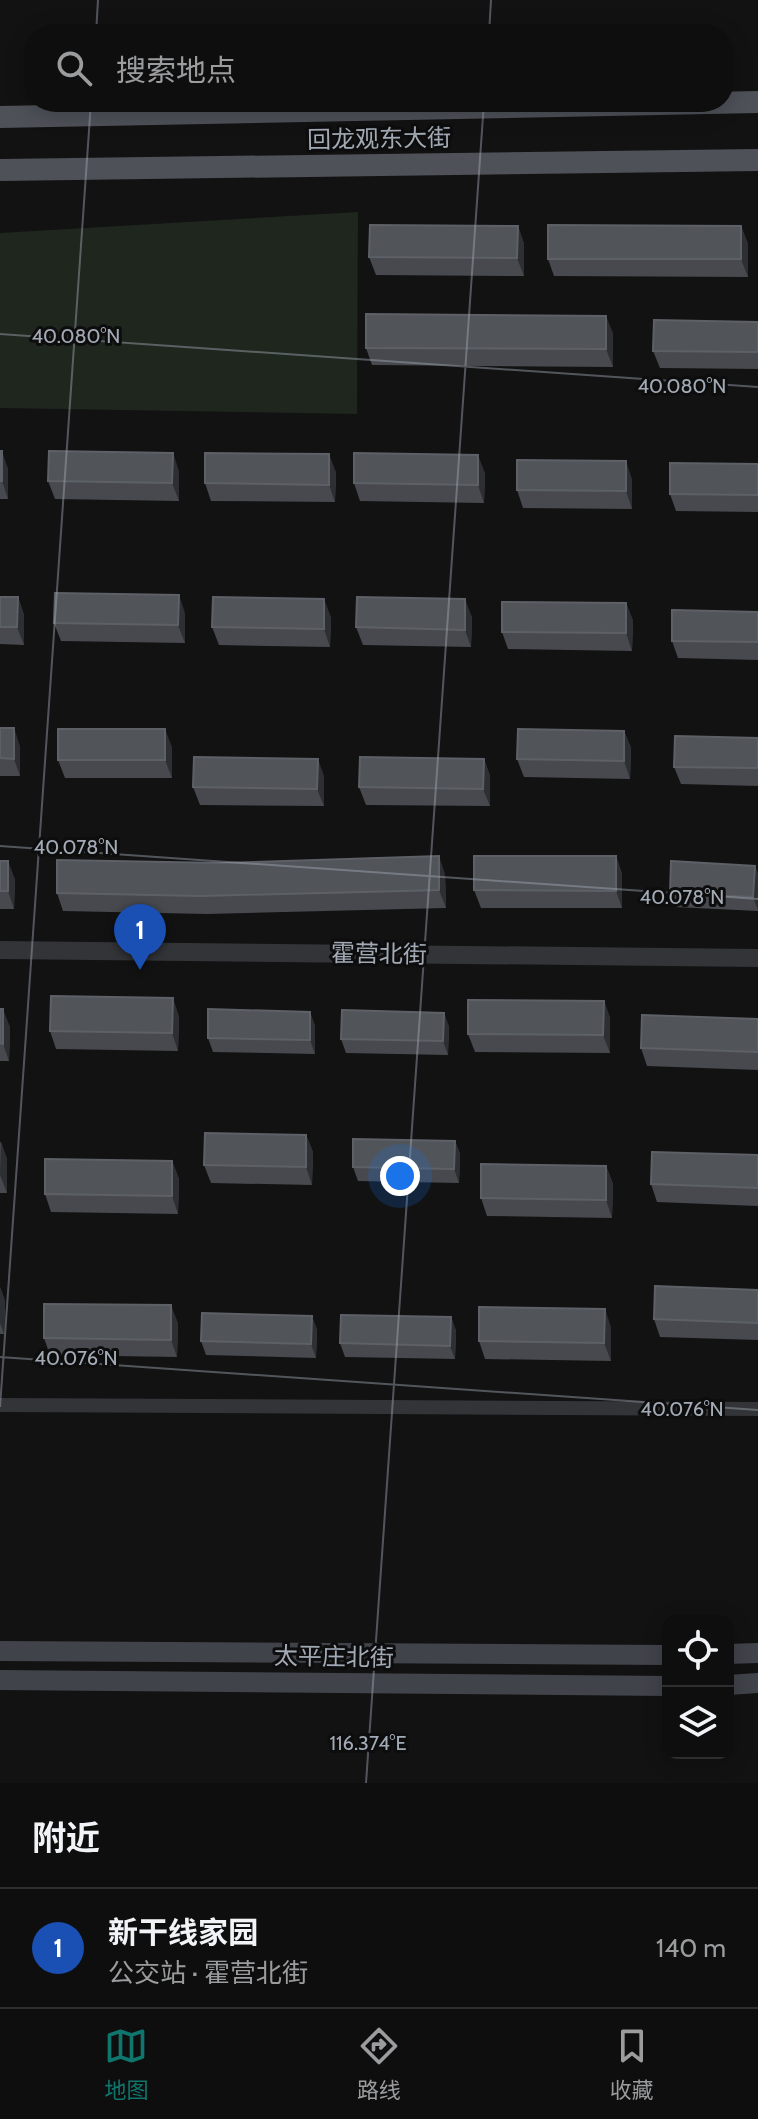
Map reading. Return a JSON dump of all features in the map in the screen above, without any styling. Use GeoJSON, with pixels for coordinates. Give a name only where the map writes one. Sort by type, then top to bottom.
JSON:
{"type":"FeatureCollection","features":[{"type":"Feature","properties":{"kind":"main road","name":"回龙观东大街"},"geometry":{"type":"LineString","coordinates":[[734,102],[758,102]]}},
{"type":"Feature","properties":{"kind":"main road","name":"回龙观东大街"},"geometry":{"type":"LineString","coordinates":[[0,117],[253,112]]}},
{"type":"Feature","properties":{"kind":"main road","name":"回龙观东大街"},"geometry":{"type":"LineString","coordinates":[[0,170],[758,160]]}},
{"type":"Feature","properties":{"kind":"main road","name":"太平庄北街"},"geometry":{"type":"LineString","coordinates":[[0,1651],[662,1655]]}},
{"type":"Feature","properties":{"kind":"main road"},"geometry":{"type":"LineString","coordinates":[[734,1654],[758,1653]]}},
{"type":"Feature","properties":{"kind":"main road","name":"太平庄北街"},"geometry":{"type":"LineString","coordinates":[[0,1680],[662,1686]]}},
{"type":"Feature","properties":{"kind":"main road"},"geometry":{"type":"LineString","coordinates":[[734,1685],[758,1683]]}},
{"type":"Feature","properties":{"kind":"street","name":"霍营北街"},"geometry":{"type":"LineString","coordinates":[[0,950],[758,958]]}},
{"type":"Feature","properties":{"kind":"street"},"geometry":{"type":"LineString","coordinates":[[0,1405],[758,1409]]}},
{"type":"Feature","properties":{"kind":"shaded area"},"geometry":{"type":"Polygon","coordinates":[[[358,212],[357,414],[0,408],[0,233],[358,212]]]}},
{"type":"Feature","properties":{"kind":"building"},"geometry":{"type":"Polygon","coordinates":[[[370,225],[518,226],[517,258],[369,257],[370,225]]]}},
{"type":"Feature","properties":{"kind":"building"},"geometry":{"type":"Polygon","coordinates":[[[548,225],[741,226],[741,259],[548,259],[548,225]]]}},
{"type":"Feature","properties":{"kind":"building"},"geometry":{"type":"Polygon","coordinates":[[[366,314],[606,316],[606,349],[366,348],[366,314]]]}},
{"type":"Feature","properties":{"kind":"building"},"geometry":{"type":"Polygon","coordinates":[[[654,320],[758,322],[758,352],[653,351],[654,320]]]}},
{"type":"Feature","properties":{"kind":"building"},"geometry":{"type":"Polygon","coordinates":[[[2,451],[2,481],[0,481],[2,451]]]}},
{"type":"Feature","properties":{"kind":"building"},"geometry":{"type":"Polygon","coordinates":[[[49,451],[173,453],[172,483],[48,481],[49,451]]]}},
{"type":"Feature","properties":{"kind":"building"},"geometry":{"type":"Polygon","coordinates":[[[205,453],[329,454],[329,485],[205,483],[205,453]]]}},
{"type":"Feature","properties":{"kind":"building"},"geometry":{"type":"Polygon","coordinates":[[[354,453],[478,455],[478,485],[354,483],[354,453]]]}},
{"type":"Feature","properties":{"kind":"building"},"geometry":{"type":"Polygon","coordinates":[[[517,460],[626,461],[626,491],[517,490],[517,460]]]}},
{"type":"Feature","properties":{"kind":"building"},"geometry":{"type":"Polygon","coordinates":[[[670,463],[758,464],[758,495],[670,494],[670,463]]]}},
{"type":"Feature","properties":{"kind":"building"},"geometry":{"type":"Polygon","coordinates":[[[55,593],[179,595],[178,625],[54,623],[55,593]]]}},
{"type":"Feature","properties":{"kind":"building"},"geometry":{"type":"Polygon","coordinates":[[[0,597],[18,597],[17,627],[0,627],[0,597]]]}},
{"type":"Feature","properties":{"kind":"building"},"geometry":{"type":"Polygon","coordinates":[[[213,597],[324,599],[324,629],[212,627],[213,597]]]}},
{"type":"Feature","properties":{"kind":"building"},"geometry":{"type":"Polygon","coordinates":[[[357,597],[465,599],[465,630],[356,627],[357,597]]]}},
{"type":"Feature","properties":{"kind":"building"},"geometry":{"type":"Polygon","coordinates":[[[502,602],[626,603],[626,633],[502,632],[502,602]]]}},
{"type":"Feature","properties":{"kind":"building"},"geometry":{"type":"Polygon","coordinates":[[[672,610],[758,612],[758,642],[672,641],[672,610]]]}},
{"type":"Feature","properties":{"kind":"building"},"geometry":{"type":"Polygon","coordinates":[[[0,728],[14,728],[14,759],[0,758],[0,728]]]}},
{"type":"Feature","properties":{"kind":"building"},"geometry":{"type":"Polygon","coordinates":[[[58,729],[165,729],[165,760],[58,760],[58,729]]]}},
{"type":"Feature","properties":{"kind":"building"},"geometry":{"type":"Polygon","coordinates":[[[518,729],[624,731],[624,761],[517,759],[518,729]]]}},
{"type":"Feature","properties":{"kind":"building"},"geometry":{"type":"Polygon","coordinates":[[[675,736],[758,738],[758,768],[674,767],[675,736]]]}},
{"type":"Feature","properties":{"kind":"building"},"geometry":{"type":"Polygon","coordinates":[[[194,757],[318,759],[317,789],[193,787],[194,757]]]}},
{"type":"Feature","properties":{"kind":"building"},"geometry":{"type":"Polygon","coordinates":[[[360,757],[484,759],[483,789],[359,787],[360,757]]]}},
{"type":"Feature","properties":{"kind":"building"},"geometry":{"type":"Polygon","coordinates":[[[439,856],[439,890],[201,896],[57,893],[57,860],[222,863],[439,856]]]}},
{"type":"Feature","properties":{"kind":"building"},"geometry":{"type":"Polygon","coordinates":[[[474,856],[616,856],[616,891],[474,890],[474,856]]]}},
{"type":"Feature","properties":{"kind":"building"},"geometry":{"type":"Polygon","coordinates":[[[0,861],[8,861],[8,891],[0,891],[0,861]]]}},
{"type":"Feature","properties":{"kind":"building"},"geometry":{"type":"Polygon","coordinates":[[[671,861],[755,866],[753,897],[670,893],[671,861]]]}},
{"type":"Feature","properties":{"kind":"building"},"geometry":{"type":"Polygon","coordinates":[[[51,996],[173,998],[172,1033],[50,1031],[51,996]]]}},
{"type":"Feature","properties":{"kind":"building"},"geometry":{"type":"Polygon","coordinates":[[[468,1000],[604,1001],[603,1035],[468,1034],[468,1000]]]}},
{"type":"Feature","properties":{"kind":"building"},"geometry":{"type":"Polygon","coordinates":[[[0,1009],[3,1009],[3,1044],[0,1043],[0,1009]]]}},
{"type":"Feature","properties":{"kind":"building"},"geometry":{"type":"Polygon","coordinates":[[[208,1009],[310,1012],[310,1040],[208,1038],[208,1009]]]}},
{"type":"Feature","properties":{"kind":"building"},"geometry":{"type":"Polygon","coordinates":[[[342,1010],[444,1013],[443,1041],[341,1039],[342,1010]]]}},
{"type":"Feature","properties":{"kind":"building"},"geometry":{"type":"Polygon","coordinates":[[[642,1015],[758,1019],[758,1052],[641,1048],[642,1015]]]}},
{"type":"Feature","properties":{"kind":"building"},"geometry":{"type":"Polygon","coordinates":[[[205,1133],[306,1135],[306,1167],[204,1165],[205,1133]]]}},
{"type":"Feature","properties":{"kind":"building"},"geometry":{"type":"Polygon","coordinates":[[[353,1139],[455,1141],[454,1169],[353,1167],[353,1139]]]}},
{"type":"Feature","properties":{"kind":"building"},"geometry":{"type":"Polygon","coordinates":[[[652,1152],[758,1155],[758,1188],[651,1184],[652,1152]]]}},
{"type":"Feature","properties":{"kind":"building"},"geometry":{"type":"Polygon","coordinates":[[[45,1159],[172,1161],[172,1196],[45,1194],[45,1159]]]}},
{"type":"Feature","properties":{"kind":"building"},"geometry":{"type":"Polygon","coordinates":[[[481,1164],[606,1166],[606,1200],[481,1198],[481,1164]]]}},
{"type":"Feature","properties":{"kind":"building"},"geometry":{"type":"Polygon","coordinates":[[[655,1286],[758,1290],[758,1323],[654,1319],[655,1286]]]}},
{"type":"Feature","properties":{"kind":"building"},"geometry":{"type":"Polygon","coordinates":[[[44,1304],[171,1305],[171,1340],[44,1338],[44,1304]]]}},
{"type":"Feature","properties":{"kind":"building"},"geometry":{"type":"Polygon","coordinates":[[[479,1307],[605,1309],[604,1343],[479,1341],[479,1307]]]}},
{"type":"Feature","properties":{"kind":"building"},"geometry":{"type":"Polygon","coordinates":[[[202,1313],[312,1316],[311,1344],[201,1341],[202,1313]]]}},
{"type":"Feature","properties":{"kind":"building"},"geometry":{"type":"Polygon","coordinates":[[[341,1315],[451,1317],[450,1346],[340,1343],[341,1315]]]}},
{"type":"Feature","properties":{"kind":"place","name":"新干线家园"},"geometry":{"type":"Point","coordinates":[140,970]}}]}
